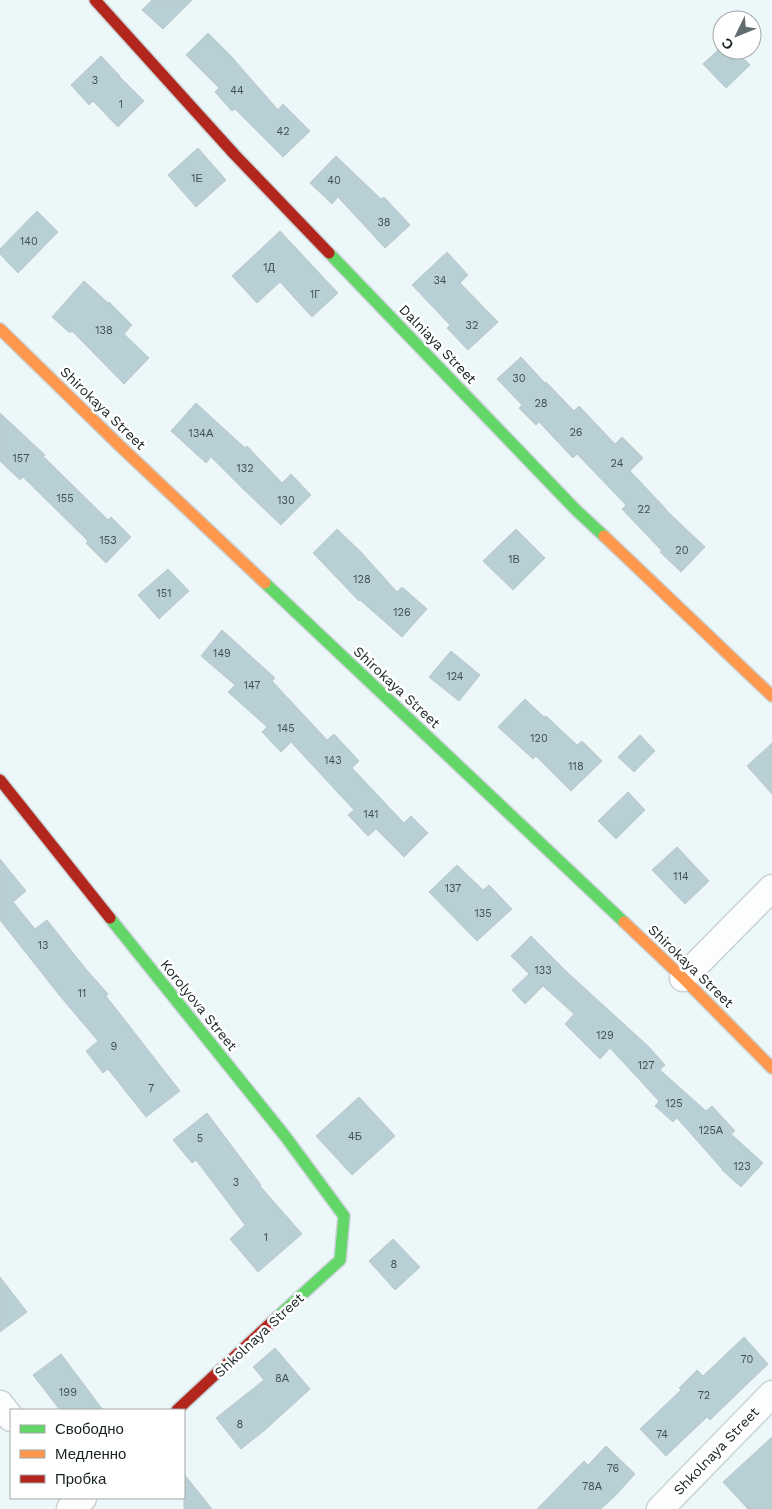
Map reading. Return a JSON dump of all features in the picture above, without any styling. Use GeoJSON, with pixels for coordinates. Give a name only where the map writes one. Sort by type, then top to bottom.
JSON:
{"type":"FeatureCollection","features":[{"type":"Feature","properties":{"kind":"street","name":"Dalniaya Street"},"geometry":{"type":"LineString","coordinates":[[95,0],[236,155],[576,510],[772,696]]}},
{"type":"Feature","properties":{"kind":"street","name":"Shirokaya Street"},"geometry":{"type":"LineString","coordinates":[[0,329],[121,447],[684,978],[772,1068]]}},
{"type":"Feature","properties":{"kind":"street","name":"Shkolnaya Street"},"geometry":{"type":"LineString","coordinates":[[0,780],[285,1136],[344,1216],[340,1260],[179,1409]]}},
{"type":"Feature","properties":{"kind":"street"},"geometry":{"type":"LineString","coordinates":[[684,978],[772,888]]}},
{"type":"Feature","properties":{"kind":"street","name":"Shkolnaya Street"},"geometry":{"type":"LineString","coordinates":[[660,1509],[772,1394]]}},
{"type":"Feature","properties":{"kind":"street"},"geometry":{"type":"LineString","coordinates":[[0,1404],[10,1417]]}},
{"type":"Feature","properties":{"kind":"building"},"geometry":{"type":"Polygon","coordinates":[[[152,0],[192,0],[163,29],[142,10],[152,0]]]}},
{"type":"Feature","properties":{"kind":"building"},"geometry":{"type":"Polygon","coordinates":[[[208,33],[231,56],[278,110],[283,104],[310,131],[283,157],[235,109],[232,111],[215,92],[219,88],[186,55],[208,33]]]}},
{"type":"Feature","properties":{"kind":"building"},"geometry":{"type":"Polygon","coordinates":[[[101,56],[144,101],[118,127],[93,101],[89,105],[71,85],[101,56]]]}},
{"type":"Feature","properties":{"kind":"building"},"geometry":{"type":"Polygon","coordinates":[[[712,56],[712,60],[745,60],[750,65],[726,88],[703,64],[712,56]]]}},
{"type":"Feature","properties":{"kind":"building"},"geometry":{"type":"Polygon","coordinates":[[[198,148],[226,180],[196,207],[168,175],[198,148]]]}},
{"type":"Feature","properties":{"kind":"building"},"geometry":{"type":"Polygon","coordinates":[[[336,156],[381,199],[384,197],[410,225],[385,248],[338,197],[332,204],[310,183],[336,156]]]}},
{"type":"Feature","properties":{"kind":"building"},"geometry":{"type":"Polygon","coordinates":[[[37,211],[58,232],[18,273],[0,254],[0,249],[37,211]]]}},
{"type":"Feature","properties":{"kind":"building"},"geometry":{"type":"Polygon","coordinates":[[[280,231],[338,293],[312,317],[280,282],[257,303],[232,276],[280,231]]]}},
{"type":"Feature","properties":{"kind":"building"},"geometry":{"type":"Polygon","coordinates":[[[447,252],[468,275],[460,283],[498,322],[468,350],[447,328],[450,325],[412,285],[447,252]]]}},
{"type":"Feature","properties":{"kind":"building"},"geometry":{"type":"Polygon","coordinates":[[[84,281],[132,325],[124,334],[149,358],[124,384],[72,331],[70,333],[52,317],[84,281]]]}},
{"type":"Feature","properties":{"kind":"building"},"geometry":{"type":"Polygon","coordinates":[[[521,357],[574,411],[579,406],[615,444],[622,437],[643,458],[630,471],[666,510],[705,547],[681,572],[660,552],[662,551],[622,509],[626,505],[577,454],[573,458],[539,422],[536,425],[519,408],[522,405],[497,379],[521,357]]]}},
{"type":"Feature","properties":{"kind":"building"},"geometry":{"type":"Polygon","coordinates":[[[196,403],[245,448],[247,446],[282,483],[291,474],[311,495],[281,525],[211,457],[206,463],[171,431],[196,403]]]}},
{"type":"Feature","properties":{"kind":"building"},"geometry":{"type":"Polygon","coordinates":[[[0,413],[45,455],[43,456],[108,520],[111,517],[131,537],[106,563],[86,543],[88,541],[23,477],[20,480],[0,461],[0,413]]]}},
{"type":"Feature","properties":{"kind":"building"},"geometry":{"type":"Polygon","coordinates":[[[337,529],[397,592],[402,587],[427,609],[402,637],[359,601],[313,553],[337,529]]]}},
{"type":"Feature","properties":{"kind":"building"},"geometry":{"type":"Polygon","coordinates":[[[516,529],[545,558],[513,590],[483,561],[516,529]]]}},
{"type":"Feature","properties":{"kind":"building"},"geometry":{"type":"Polygon","coordinates":[[[168,569],[189,591],[159,619],[138,595],[168,569]]]}},
{"type":"Feature","properties":{"kind":"building"},"geometry":{"type":"Polygon","coordinates":[[[222,630],[275,678],[272,681],[327,740],[334,734],[359,761],[352,768],[404,823],[411,816],[428,833],[404,857],[376,829],[368,836],[348,815],[354,810],[291,742],[281,752],[262,732],[267,727],[228,692],[235,685],[201,656],[222,630]]]}},
{"type":"Feature","properties":{"kind":"building"},"geometry":{"type":"Polygon","coordinates":[[[451,651],[480,675],[459,701],[429,677],[451,651]]]}},
{"type":"Feature","properties":{"kind":"building"},"geometry":{"type":"Polygon","coordinates":[[[525,699],[577,745],[582,741],[602,761],[571,791],[536,756],[533,759],[498,727],[525,699]]]}},
{"type":"Feature","properties":{"kind":"building"},"geometry":{"type":"Polygon","coordinates":[[[640,735],[655,751],[634,772],[618,757],[640,735]]]}},
{"type":"Feature","properties":{"kind":"building"},"geometry":{"type":"Polygon","coordinates":[[[772,743],[772,794],[747,766],[772,743]]]}},
{"type":"Feature","properties":{"kind":"building"},"geometry":{"type":"Polygon","coordinates":[[[628,792],[645,810],[616,839],[598,821],[628,792]]]}},
{"type":"Feature","properties":{"kind":"building"},"geometry":{"type":"Polygon","coordinates":[[[677,847],[709,881],[685,904],[652,870],[677,847]]]}},
{"type":"Feature","properties":{"kind":"building"},"geometry":{"type":"Polygon","coordinates":[[[0,859],[26,891],[13,902],[35,929],[47,920],[108,994],[106,996],[180,1091],[146,1117],[108,1069],[103,1073],[86,1051],[98,1041],[0,920],[0,859]]]}},
{"type":"Feature","properties":{"kind":"building"},"geometry":{"type":"Polygon","coordinates":[[[457,865],[483,890],[489,885],[512,909],[477,941],[429,892],[457,865]]]}},
{"type":"Feature","properties":{"kind":"building"},"geometry":{"type":"Polygon","coordinates":[[[531,936],[567,972],[648,1046],[665,1065],[660,1070],[706,1111],[712,1106],[735,1131],[731,1134],[763,1163],[741,1187],[722,1170],[677,1118],[673,1122],[655,1106],[659,1101],[610,1048],[600,1059],[565,1024],[574,1014],[543,986],[525,1004],[512,990],[529,974],[511,956],[531,936]]]}},
{"type":"Feature","properties":{"kind":"building"},"geometry":{"type":"Polygon","coordinates":[[[359,1097],[395,1136],[352,1175],[316,1136],[359,1097]]]}},
{"type":"Feature","properties":{"kind":"building"},"geometry":{"type":"Polygon","coordinates":[[[207,1113],[260,1186],[302,1234],[258,1272],[230,1239],[245,1225],[196,1160],[192,1163],[173,1140],[207,1113]]]}},
{"type":"Feature","properties":{"kind":"building"},"geometry":{"type":"Polygon","coordinates":[[[393,1239],[420,1267],[395,1290],[369,1261],[393,1239]]]}},
{"type":"Feature","properties":{"kind":"building"},"geometry":{"type":"Polygon","coordinates":[[[0,1277],[27,1312],[0,1332],[0,1277]]]}},
{"type":"Feature","properties":{"kind":"building"},"geometry":{"type":"Polygon","coordinates":[[[744,1337],[768,1364],[710,1420],[707,1417],[666,1456],[640,1429],[681,1390],[679,1388],[697,1370],[703,1376],[744,1337]]]}},
{"type":"Feature","properties":{"kind":"building"},"geometry":{"type":"Polygon","coordinates":[[[275,1348],[310,1389],[241,1449],[216,1418],[264,1380],[253,1367],[275,1348]]]}},
{"type":"Feature","properties":{"kind":"building"},"geometry":{"type":"Polygon","coordinates":[[[61,1354],[102,1409],[59,1409],[33,1375],[61,1354]]]}},
{"type":"Feature","properties":{"kind":"building"},"geometry":{"type":"Polygon","coordinates":[[[772,1437],[772,1509],[748,1509],[723,1482],[772,1437]]]}},
{"type":"Feature","properties":{"kind":"building"},"geometry":{"type":"Polygon","coordinates":[[[606,1446],[635,1474],[601,1509],[537,1509],[584,1461],[588,1465],[606,1446]]]}},
{"type":"Feature","properties":{"kind":"building"},"geometry":{"type":"Polygon","coordinates":[[[185,1475],[212,1509],[184,1509],[185,1499],[185,1475]]]}},
{"type":"Feature","properties":{"kind":"traffic: fast"},"geometry":{"type":"LineString","coordinates":[[329,253],[576,510],[604,536]]}},
{"type":"Feature","properties":{"kind":"traffic: fast"},"geometry":{"type":"LineString","coordinates":[[265,583],[624,922]]}},
{"type":"Feature","properties":{"kind":"traffic: fast"},"geometry":{"type":"LineString","coordinates":[[110,918],[285,1136],[344,1216],[340,1260],[274,1320]]}},
{"type":"Feature","properties":{"kind":"traffic: slow"},"geometry":{"type":"LineString","coordinates":[[0,329],[265,583]]}},
{"type":"Feature","properties":{"kind":"traffic: slow"},"geometry":{"type":"LineString","coordinates":[[604,536],[772,696]]}},
{"type":"Feature","properties":{"kind":"traffic: slow"},"geometry":{"type":"LineString","coordinates":[[624,922],[683,978],[772,1068]]}},
{"type":"Feature","properties":{"kind":"traffic: jam"},"geometry":{"type":"LineString","coordinates":[[95,0],[235,155],[329,253]]}},
{"type":"Feature","properties":{"kind":"traffic: jam"},"geometry":{"type":"LineString","coordinates":[[0,780],[110,918]]}},
{"type":"Feature","properties":{"kind":"traffic: jam"},"geometry":{"type":"LineString","coordinates":[[178,1409],[274,1320]]}}]}
